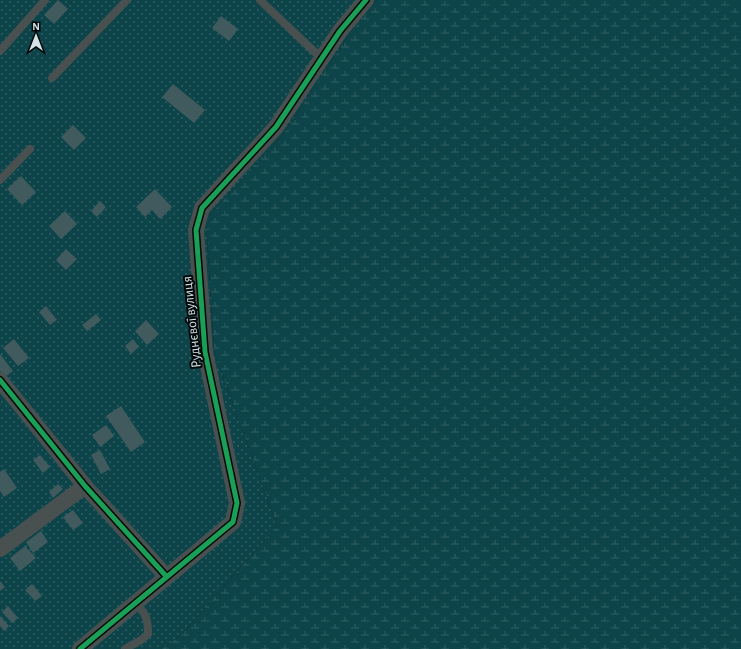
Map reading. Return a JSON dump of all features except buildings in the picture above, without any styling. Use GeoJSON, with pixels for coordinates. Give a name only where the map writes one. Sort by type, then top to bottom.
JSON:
{"type":"FeatureCollection","features":[{"type":"Feature","properties":{"kind":"street","name":"Руднєвої вулиця"},"geometry":{"type":"LineString","coordinates":[[80,649],[166,576],[233,522],[237,503],[205,352],[196,230],[202,208],[276,127],[340,31],[366,0]]}},
{"type":"Feature","properties":{"kind":"street"},"geometry":{"type":"LineString","coordinates":[[0,380],[85,486],[166,576]]}},
{"type":"Feature","properties":{"kind":"street"},"geometry":{"type":"LineString","coordinates":[[0,549],[85,486]]}},
{"type":"Feature","properties":{"kind":"lane"},"geometry":{"type":"LineString","coordinates":[[0,51],[45,0]]}},
{"type":"Feature","properties":{"kind":"lane"},"geometry":{"type":"LineString","coordinates":[[52,78],[127,0]]}},
{"type":"Feature","properties":{"kind":"lane"},"geometry":{"type":"LineString","coordinates":[[260,0],[321,58]]}},
{"type":"Feature","properties":{"kind":"lane"},"geometry":{"type":"LineString","coordinates":[[0,180],[30,149]]}},
{"type":"Feature","properties":{"kind":"lane"},"geometry":{"type":"LineString","coordinates":[[125,649],[141,640],[148,634],[148,622],[145,613],[135,603]]}},
{"type":"Feature","properties":{"kind":"green space"},"geometry":{"type":"Polygon","coordinates":[[[0,0],[377,0],[349,34],[282,136],[206,219],[214,351],[277,526],[180,636],[161,649],[0,649],[0,0]]]}},
{"type":"Feature","properties":{"kind":"green space"},"geometry":{"type":"Polygon","coordinates":[[[377,0],[741,0],[741,649],[161,649],[180,636],[277,526],[214,351],[206,219],[282,136],[349,34],[377,0]]]}},
{"type":"Feature","properties":{"kind":"cycle path"},"geometry":{"type":"LineString","coordinates":[[80,649],[233,522],[237,503],[205,352],[196,230],[202,208],[276,127],[340,31],[366,0]]}},
{"type":"Feature","properties":{"kind":"cycle path"},"geometry":{"type":"LineString","coordinates":[[0,380],[85,486],[166,576]]}}]}
